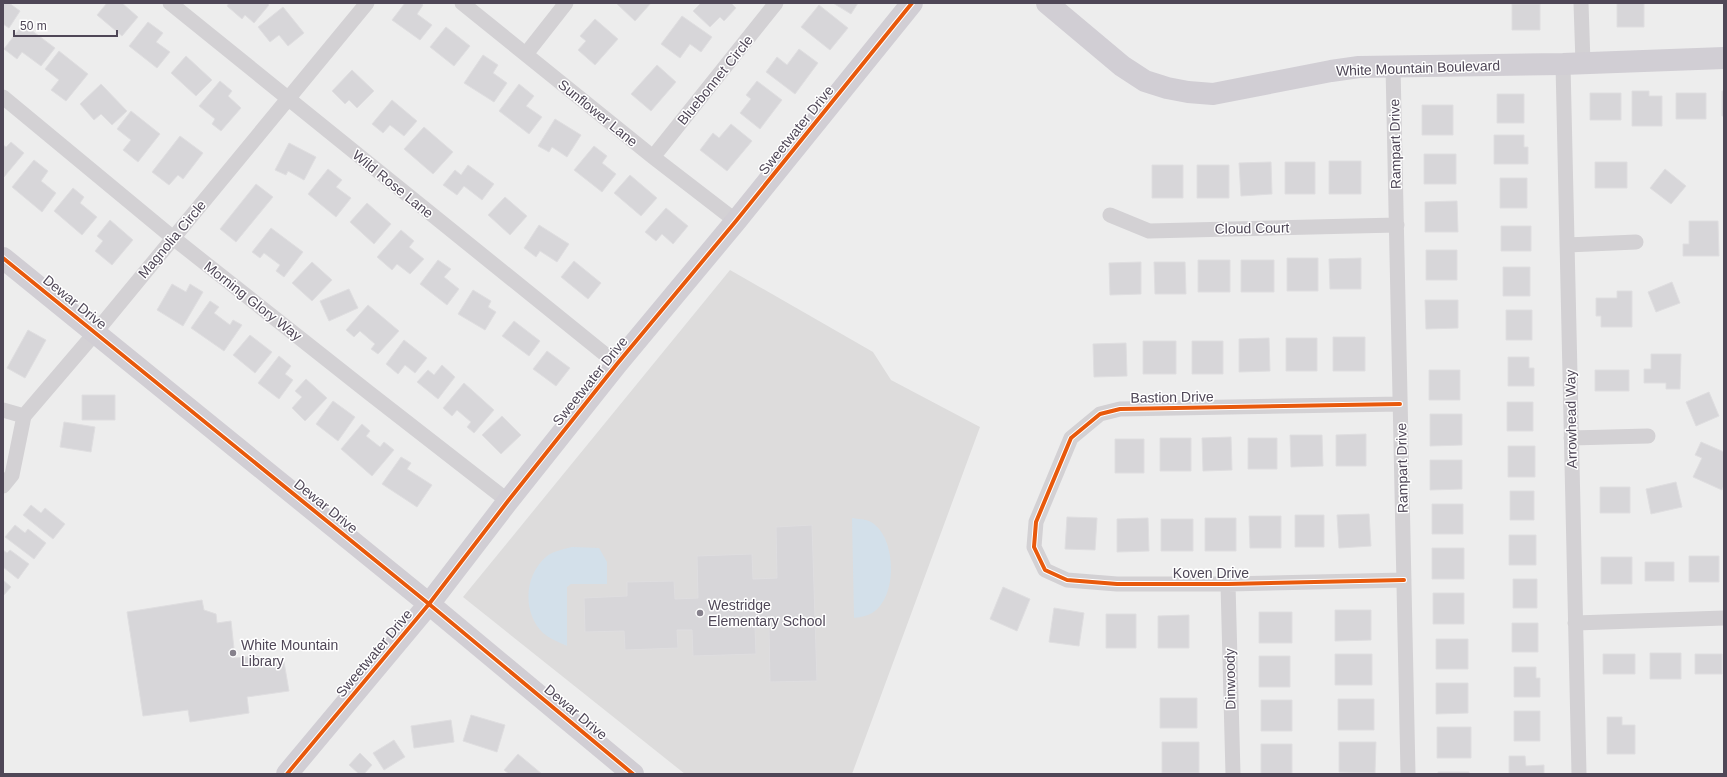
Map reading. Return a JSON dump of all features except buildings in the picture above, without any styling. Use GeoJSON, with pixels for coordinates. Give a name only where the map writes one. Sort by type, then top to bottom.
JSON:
{"type":"FeatureCollection","features":[{"type":"Feature","properties":{"kind":"street","name":"Wild Rose Lane"},"geometry":{"type":"LineString","coordinates":[[170,3],[288,100],[617,364]]}},
{"type":"Feature","properties":{"kind":"street","name":"Magnolia Circle"},"geometry":{"type":"LineString","coordinates":[[3,486],[12,475],[24,416],[95,333],[172,237],[288,100],[367,3]]}},
{"type":"Feature","properties":{"kind":"street","name":"Sunflower Lane"},"geometry":{"type":"LineString","coordinates":[[462,3],[653,157],[736,221]]}},
{"type":"Feature","properties":{"kind":"street"},"geometry":{"type":"LineString","coordinates":[[526,54],[566,3]]}},
{"type":"Feature","properties":{"kind":"street","name":"Bluebonnet Circle"},"geometry":{"type":"LineString","coordinates":[[653,157],[776,3]]}},
{"type":"Feature","properties":{"kind":"street","name":"Sweetwater Drive"},"geometry":{"type":"LineString","coordinates":[[287,774],[429,604],[508,501],[617,364],[736,221],[912,3]]}},
{"type":"Feature","properties":{"kind":"street","name":"White Mountain Boulevard"},"geometry":{"type":"LineString","coordinates":[[1047,3],[1122,66],[1145,81],[1167,88],[1188,92],[1213,94],[1359,67],[1573,64],[1724,58]]}},
{"type":"Feature","properties":{"kind":"street","name":"Arrowhead Way"},"geometry":{"type":"LineString","coordinates":[[1579,774],[1567,245],[1573,64],[1581,3]]}},
{"type":"Feature","properties":{"kind":"street","name":"Rampart Drive"},"geometry":{"type":"LineString","coordinates":[[1393,66],[1408,774]]}},
{"type":"Feature","properties":{"kind":"street","name":"Morning Glory Way"},"geometry":{"type":"LineString","coordinates":[[3,97],[172,237],[508,501]]}},
{"type":"Feature","properties":{"kind":"street","name":"Cloud Court"},"geometry":{"type":"LineString","coordinates":[[1110,215],[1149,231],[1397,225]]}},
{"type":"Feature","properties":{"kind":"street"},"geometry":{"type":"LineString","coordinates":[[1567,245],[1636,242]]}},
{"type":"Feature","properties":{"kind":"street","name":"Dewar Drive"},"geometry":{"type":"LineString","coordinates":[[3,258],[429,604],[633,774]]}},
{"type":"Feature","properties":{"kind":"street","name":"Bastion Drive"},"geometry":{"type":"LineString","coordinates":[[1034,548],[1036,522],[1071,438],[1100,414],[1120,409],[1400,404]]}},
{"type":"Feature","properties":{"kind":"street"},"geometry":{"type":"LineString","coordinates":[[3,410],[24,416]]}},
{"type":"Feature","properties":{"kind":"street"},"geometry":{"type":"LineString","coordinates":[[1571,438],[1648,436]]}},
{"type":"Feature","properties":{"kind":"street","name":"Koven Drive"},"geometry":{"type":"LineString","coordinates":[[1034,548],[1045,570],[1067,580],[1117,584],[1228,584],[1404,580]]}},
{"type":"Feature","properties":{"kind":"street","name":"Dinwoody"},"geometry":{"type":"LineString","coordinates":[[1228,584],[1232,774]]}},
{"type":"Feature","properties":{"kind":"street"},"geometry":{"type":"LineString","coordinates":[[1575,623],[1724,618]]}},
{"type":"Feature","properties":{"kind":"shaded area"},"geometry":{"type":"Polygon","coordinates":[[[730,270],[873,352],[891,380],[980,427],[852,774],[685,774],[463,597],[730,270]]]}},
{"type":"Feature","properties":{"kind":"shaded area"},"geometry":{"type":"Polygon","coordinates":[[[852,518],[869,521],[880,530],[886,540],[890,553],[891,568],[890,582],[886,595],[880,605],[870,614],[854,618],[852,518]]]}},
{"type":"Feature","properties":{"kind":"shaded area"},"geometry":{"type":"Polygon","coordinates":[[[572,547],[599,548],[607,562],[607,584],[571,584],[567,587],[567,646],[543,633],[536,624],[529,604],[528,594],[530,583],[539,564],[550,554],[572,547]]]}},
{"type":"Feature","properties":{"kind":"cycle path"},"geometry":{"type":"LineString","coordinates":[[287,774],[429,604],[508,501],[617,364],[736,221],[912,3]]}},
{"type":"Feature","properties":{"kind":"cycle path"},"geometry":{"type":"LineString","coordinates":[[3,258],[429,604],[633,774]]}},
{"type":"Feature","properties":{"kind":"cycle path"},"geometry":{"type":"LineString","coordinates":[[1400,404],[1120,409],[1100,414],[1071,438],[1036,522],[1034,547],[1045,570],[1067,580],[1117,584],[1228,584],[1404,580]]}},
{"type":"Feature","properties":{"kind":"place","name":"Westridge Elementary School"},"geometry":{"type":"Point","coordinates":[700,613]}},
{"type":"Feature","properties":{"kind":"place","name":"White Mountain Library"},"geometry":{"type":"Point","coordinates":[233,653]}}]}
